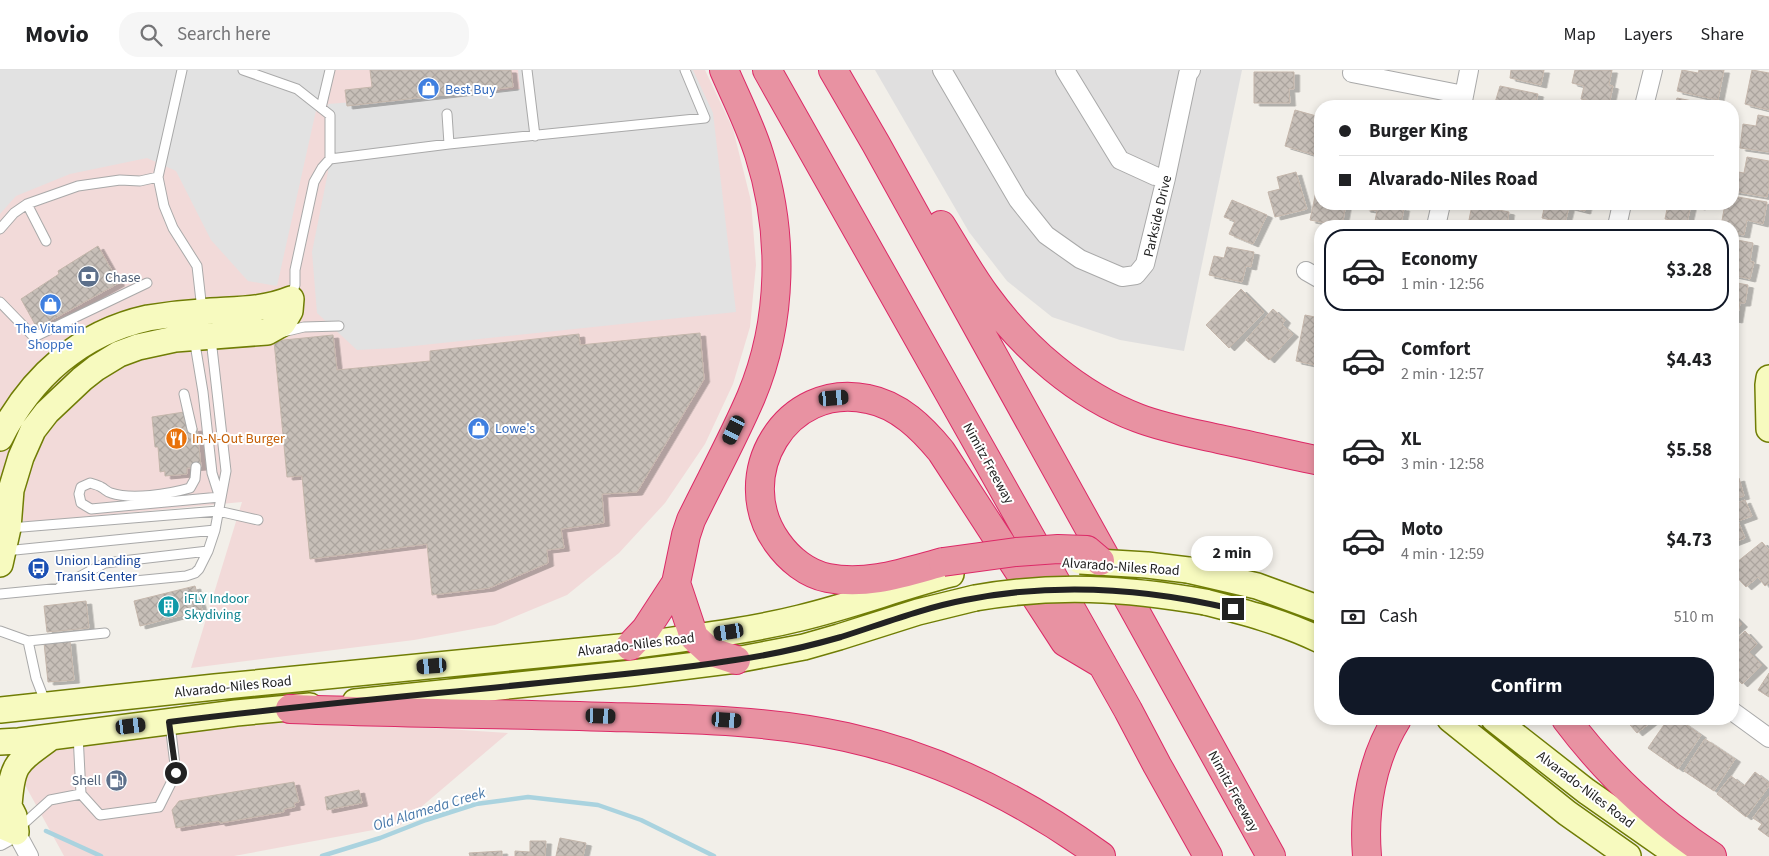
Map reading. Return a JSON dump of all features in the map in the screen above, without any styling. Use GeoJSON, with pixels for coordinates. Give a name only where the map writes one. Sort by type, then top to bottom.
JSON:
{"type":"FeatureCollection","features":[{"type":"Feature","properties":{"kind":"highway"},"geometry":{"type":"LineString","coordinates":[[630,646],[646,628],[676,583],[691,520],[751,396],[766,349],[774,300],[776,251],[767,183],[750,130],[724,70]]}},
{"type":"Feature","properties":{"kind":"highway","name":"Nimitz Freeway"},"geometry":{"type":"LineString","coordinates":[[767,70],[1103,665],[1208,856]]}},
{"type":"Feature","properties":{"kind":"highway","name":"Nimitz Freeway"},"geometry":{"type":"LineString","coordinates":[[832,70],[876,144],[1271,856]]}},
{"type":"Feature","properties":{"kind":"highway"},"geometry":{"type":"LineString","coordinates":[[876,144],[909,175],[928,202],[971,275],[1002,316],[1036,352],[1075,383],[1096,397],[1138,418],[1200,435],[1314,460]]}},
{"type":"Feature","properties":{"kind":"highway"},"geometry":{"type":"LineString","coordinates":[[1100,561],[1086,550],[1058,549],[1016,552],[947,568],[875,580],[827,578],[810,572],[782,550],[764,519],[759,486],[766,452],[775,436],[786,423],[816,403],[834,398],[868,399],[886,404],[901,413],[916,424],[941,451],[1065,642],[1103,665]]}},
{"type":"Feature","properties":{"kind":"highway"},"geometry":{"type":"LineString","coordinates":[[676,583],[694,637],[709,651],[736,660]]}},
{"type":"Feature","properties":{"kind":"highway"},"geometry":{"type":"LineString","coordinates":[[290,708],[710,719],[814,730],[848,737],[889,749],[940,767],[981,785],[1045,819],[1100,856]]}},
{"type":"Feature","properties":{"kind":"highway"},"geometry":{"type":"LineString","coordinates":[[1128,710],[1158,730],[1229,856]]}},
{"type":"Feature","properties":{"kind":"highway"},"geometry":{"type":"LineString","coordinates":[[1367,856],[1367,815],[1374,774],[1387,735],[1393,725]]}},
{"type":"Feature","properties":{"kind":"highway"},"geometry":{"type":"LineString","coordinates":[[1571,725],[1603,765],[1628,791],[1675,831],[1712,856]]}},
{"type":"Feature","properties":{"kind":"main road"},"geometry":{"type":"LineString","coordinates":[[0,438],[29,392],[52,366],[74,349],[123,326],[147,318],[202,327],[267,332],[283,323],[290,311],[291,299],[202,327],[159,342],[119,354],[89,373],[46,412],[33,430],[21,457],[11,490],[3,548]]}},
{"type":"Feature","properties":{"kind":"main road"},"geometry":{"type":"LineString","coordinates":[[1769,378],[1769,429]]}},
{"type":"Feature","properties":{"kind":"main road","name":"Alvarado-Niles Road"},"geometry":{"type":"LineString","coordinates":[[1100,561],[1188,570],[1257,586],[1314,607]]}},
{"type":"Feature","properties":{"kind":"main road","name":"Alvarado-Niles Road"},"geometry":{"type":"LineString","coordinates":[[0,710],[630,646],[694,637],[798,619],[831,610],[906,586],[947,568]]}},
{"type":"Feature","properties":{"kind":"main road","name":"Alvarado-Niles Road"},"geometry":{"type":"LineString","coordinates":[[0,742],[290,708],[633,673],[736,660],[839,637],[918,612],[965,600],[1042,589],[1082,588],[1155,594],[1205,602],[1248,613],[1314,638]]}},
{"type":"Feature","properties":{"kind":"main road","name":"Alvarado-Niles Road"},"geometry":{"type":"LineString","coordinates":[[1457,725],[1567,813],[1628,856]]}},
{"type":"Feature","properties":{"kind":"main road","name":"Alvarado-Niles Road"},"geometry":{"type":"LineString","coordinates":[[1502,725],[1586,791],[1679,856]]}},
{"type":"Feature","properties":{"kind":"main road"},"geometry":{"type":"LineString","coordinates":[[5,818],[11,780],[17,766],[22,759],[52,736]]}},
{"type":"Feature","properties":{"kind":"street","name":"Parkside Drive"},"geometry":{"type":"LineString","coordinates":[[942,70],[1018,200],[1046,235],[1080,259],[1122,277],[1136,275],[1146,264],[1188,71]]}},
{"type":"Feature","properties":{"kind":"street"},"geometry":{"type":"LineString","coordinates":[[1065,70],[1120,160],[1155,176],[1166,178]]}},
{"type":"Feature","properties":{"kind":"street"},"geometry":{"type":"LineString","coordinates":[[1463,100],[1470,70]]}},
{"type":"Feature","properties":{"kind":"street"},"geometry":{"type":"LineString","coordinates":[[1646,100],[1653,70]]}},
{"type":"Feature","properties":{"kind":"street"},"geometry":{"type":"LineString","coordinates":[[1352,73],[1459,100]]}},
{"type":"Feature","properties":{"kind":"street"},"geometry":{"type":"LineString","coordinates":[[1739,716],[1769,738]]}},
{"type":"Feature","properties":{"kind":"street"},"geometry":{"type":"LineString","coordinates":[[5,818],[29,856]]}},
{"type":"Feature","properties":{"kind":"lane"},"geometry":{"type":"LineString","coordinates":[[182,70],[158,177],[164,206],[170,221],[197,266],[202,327],[203,392],[212,473],[220,497]]}},
{"type":"Feature","properties":{"kind":"lane"},"geometry":{"type":"LineString","coordinates":[[243,70],[297,89],[330,115],[330,159]]}},
{"type":"Feature","properties":{"kind":"lane"},"geometry":{"type":"LineString","coordinates":[[321,108],[330,70]]}},
{"type":"Feature","properties":{"kind":"lane"},"geometry":{"type":"LineString","coordinates":[[527,70],[535,136]]}},
{"type":"Feature","properties":{"kind":"lane"},"geometry":{"type":"LineString","coordinates":[[291,299],[314,182],[330,159],[449,144],[705,118],[685,70]]}},
{"type":"Feature","properties":{"kind":"lane"},"geometry":{"type":"LineString","coordinates":[[447,114],[449,144]]}},
{"type":"Feature","properties":{"kind":"lane"},"geometry":{"type":"LineString","coordinates":[[0,230],[14,212],[27,204],[78,186],[120,180],[140,181],[158,177]]}},
{"type":"Feature","properties":{"kind":"lane"},"geometry":{"type":"LineString","coordinates":[[27,204],[46,241]]}},
{"type":"Feature","properties":{"kind":"lane"},"geometry":{"type":"LineString","coordinates":[[0,302],[34,337],[147,283]]}},
{"type":"Feature","properties":{"kind":"lane"},"geometry":{"type":"LineString","coordinates":[[267,332],[339,326]]}},
{"type":"Feature","properties":{"kind":"lane"},"geometry":{"type":"LineString","coordinates":[[0,594],[190,575],[198,569],[208,552],[215,530],[226,470],[202,327]]}},
{"type":"Feature","properties":{"kind":"lane"},"geometry":{"type":"LineString","coordinates":[[184,394],[192,429]]}},
{"type":"Feature","properties":{"kind":"lane"},"geometry":{"type":"LineString","coordinates":[[196,467],[195,479],[190,488],[175,492],[135,496],[109,493],[101,486],[90,483],[81,486],[81,504],[91,509],[220,497]]}},
{"type":"Feature","properties":{"kind":"lane"},"geometry":{"type":"LineString","coordinates":[[3,548],[218,511],[258,520]]}},
{"type":"Feature","properties":{"kind":"lane"},"geometry":{"type":"LineString","coordinates":[[3,548],[215,530]]}},
{"type":"Feature","properties":{"kind":"lane"},"geometry":{"type":"LineString","coordinates":[[57,589],[105,563],[208,552]]}},
{"type":"Feature","properties":{"kind":"lane"},"geometry":{"type":"LineString","coordinates":[[0,631],[28,641],[105,633]]}},
{"type":"Feature","properties":{"kind":"lane"},"geometry":{"type":"LineString","coordinates":[[28,641],[36,678],[46,706]]}},
{"type":"Feature","properties":{"kind":"lane"},"geometry":{"type":"LineString","coordinates":[[78,733],[81,794],[100,815],[159,806],[176,773],[169,722]]}},
{"type":"Feature","properties":{"kind":"lane"},"geometry":{"type":"LineString","coordinates":[[5,818],[50,800],[81,794]]}},
{"type":"Feature","properties":{"kind":"shaded area"},"geometry":{"type":"Polygon","coordinates":[[[0,70],[705,70],[733,129],[751,201],[756,265],[750,327],[733,384],[705,444],[665,503],[619,553],[567,595],[495,625],[414,640],[191,668],[242,502],[31,522],[0,518],[0,70]]]}},
{"type":"Feature","properties":{"kind":"shaded area"},"geometry":{"type":"Polygon","coordinates":[[[0,70],[325,70],[277,286],[248,281],[211,240],[176,171],[147,158],[70,174],[16,196],[0,214],[0,70]]]}},
{"type":"Feature","properties":{"kind":"shaded area"},"geometry":{"type":"Polygon","coordinates":[[[518,70],[693,70],[713,113],[736,312],[395,348],[357,350],[317,313],[312,252],[328,172],[328,104],[520,89],[518,70]]]}},
{"type":"Feature","properties":{"kind":"shaded area"},"geometry":{"type":"Polygon","coordinates":[[[875,70],[1242,70],[1184,351],[1120,340],[1052,317],[1007,281],[969,232],[875,70]]]}},
{"type":"Feature","properties":{"kind":"shaded area"},"geometry":{"type":"Polygon","coordinates":[[[247,721],[323,721],[508,733],[400,825],[234,856],[64,856],[2,743],[247,721]]]}},
{"type":"Feature","properties":{"kind":"building","name":"Best Buy"},"geometry":{"type":"Polygon","coordinates":[[[370,70],[511,70],[513,87],[347,106],[345,90],[372,87],[370,70]]]}},
{"type":"Feature","properties":{"kind":"building"},"geometry":{"type":"Polygon","coordinates":[[[1511,70],[1544,70],[1541,85],[1510,78],[1511,70]]]}},
{"type":"Feature","properties":{"kind":"building"},"geometry":{"type":"Polygon","coordinates":[[[1575,70],[1612,70],[1609,85],[1613,86],[1610,100],[1581,99],[1584,86],[1572,83],[1575,70]]]}},
{"type":"Feature","properties":{"kind":"building"},"geometry":{"type":"Polygon","coordinates":[[[1682,70],[1698,73],[1699,70],[1724,70],[1718,100],[1677,91],[1682,70]]]}},
{"type":"Feature","properties":{"kind":"building"},"geometry":{"type":"Polygon","coordinates":[[[1752,70],[1769,73],[1769,110],[1745,104],[1752,70]]]}},
{"type":"Feature","properties":{"kind":"building"},"geometry":{"type":"Polygon","coordinates":[[[1254,72],[1294,72],[1294,89],[1289,89],[1290,103],[1254,103],[1254,72]]]}},
{"type":"Feature","properties":{"kind":"building"},"geometry":{"type":"Polygon","coordinates":[[[1500,86],[1538,94],[1536,100],[1496,100],[1500,86]]]}},
{"type":"Feature","properties":{"kind":"building"},"geometry":{"type":"Polygon","coordinates":[[[1295,110],[1314,115],[1314,155],[1285,146],[1295,110]]]}},
{"type":"Feature","properties":{"kind":"building"},"geometry":{"type":"Polygon","coordinates":[[[1758,115],[1769,117],[1769,152],[1740,148],[1743,124],[1756,126],[1758,115]]]}},
{"type":"Feature","properties":{"kind":"building"},"geometry":{"type":"Polygon","coordinates":[[[1747,157],[1769,161],[1767,197],[1739,192],[1739,172],[1744,173],[1747,157]]]}},
{"type":"Feature","properties":{"kind":"building"},"geometry":{"type":"Polygon","coordinates":[[[1296,172],[1307,209],[1275,217],[1268,192],[1280,189],[1277,177],[1296,172]]]}},
{"type":"Feature","properties":{"kind":"building"},"geometry":{"type":"Polygon","coordinates":[[[1739,197],[1767,202],[1763,224],[1747,220],[1744,235],[1739,234],[1739,220],[1722,220],[1724,210],[1739,210],[1739,197]]]}},
{"type":"Feature","properties":{"kind":"building"},"geometry":{"type":"Polygon","coordinates":[[[1232,200],[1267,215],[1253,244],[1229,234],[1235,221],[1224,217],[1232,200]]]}},
{"type":"Feature","properties":{"kind":"building"},"geometry":{"type":"Polygon","coordinates":[[[1314,201],[1314,210],[1345,210],[1343,220],[1310,220],[1314,201]]]}},
{"type":"Feature","properties":{"kind":"building"},"geometry":{"type":"Polygon","coordinates":[[[1371,210],[1404,210],[1402,220],[1375,220],[1377,211],[1371,210]]]}},
{"type":"Feature","properties":{"kind":"building"},"geometry":{"type":"Polygon","coordinates":[[[1471,210],[1509,212],[1508,220],[1469,220],[1471,210]]]}},
{"type":"Feature","properties":{"kind":"building"},"geometry":{"type":"Polygon","coordinates":[[[1544,210],[1568,210],[1566,220],[1542,218],[1544,210]]]}},
{"type":"Feature","properties":{"kind":"building"},"geometry":{"type":"Polygon","coordinates":[[[1667,210],[1690,210],[1688,220],[1665,219],[1667,210]]]}},
{"type":"Feature","properties":{"kind":"building"},"geometry":{"type":"Polygon","coordinates":[[[1739,240],[1753,243],[1750,261],[1754,262],[1750,279],[1739,277],[1739,240]]]}},
{"type":"Feature","properties":{"kind":"building"},"geometry":{"type":"Polygon","coordinates":[[[98,246],[119,283],[37,328],[21,299],[59,274],[58,271],[98,246]]]}},
{"type":"Feature","properties":{"kind":"building"},"geometry":{"type":"Polygon","coordinates":[[[1227,247],[1254,252],[1251,267],[1246,266],[1242,282],[1209,275],[1214,256],[1224,258],[1227,247]]]}},
{"type":"Feature","properties":{"kind":"building"},"geometry":{"type":"Polygon","coordinates":[[[1739,283],[1748,285],[1745,303],[1740,303],[1739,309],[1739,283]]]}},
{"type":"Feature","properties":{"kind":"building"},"geometry":{"type":"Polygon","coordinates":[[[1241,289],[1264,312],[1229,348],[1206,325],[1241,289]]]}},
{"type":"Feature","properties":{"kind":"building"},"geometry":{"type":"Polygon","coordinates":[[[1273,309],[1285,320],[1282,325],[1293,334],[1269,360],[1246,340],[1273,309]]]}},
{"type":"Feature","properties":{"kind":"building"},"geometry":{"type":"Polygon","coordinates":[[[1305,315],[1314,317],[1314,365],[1296,361],[1305,315]]]}},
{"type":"Feature","properties":{"kind":"building","name":"Lowe's"},"geometry":{"type":"Polygon","coordinates":[[[700,333],[704,379],[637,492],[602,494],[604,523],[561,529],[564,548],[547,550],[548,563],[489,588],[432,595],[427,544],[310,559],[302,476],[287,477],[274,341],[333,335],[337,370],[430,361],[430,351],[579,334],[580,345],[700,333]]]}},
{"type":"Feature","properties":{"kind":"building","name":"In-N-Out Burger"},"geometry":{"type":"Polygon","coordinates":[[[184,412],[187,429],[197,428],[201,467],[187,468],[187,474],[165,476],[165,471],[160,472],[158,447],[155,447],[152,417],[184,412]]]}},
{"type":"Feature","properties":{"kind":"building"},"geometry":{"type":"Polygon","coordinates":[[[1739,478],[1744,496],[1739,497],[1739,478]]]}},
{"type":"Feature","properties":{"kind":"building"},"geometry":{"type":"Polygon","coordinates":[[[1745,500],[1752,516],[1739,521],[1739,502],[1745,500]]]}},
{"type":"Feature","properties":{"kind":"building"},"geometry":{"type":"Polygon","coordinates":[[[1739,523],[1745,538],[1739,540],[1739,523]]]}},
{"type":"Feature","properties":{"kind":"building"},"geometry":{"type":"Polygon","coordinates":[[[1762,542],[1769,550],[1769,583],[1765,586],[1758,577],[1746,587],[1739,580],[1739,560],[1762,542]]]}},
{"type":"Feature","properties":{"kind":"building","name":"iFLY Indoor Skydiving"},"geometry":{"type":"Polygon","coordinates":[[[195,586],[202,610],[140,626],[134,601],[195,586]]]}},
{"type":"Feature","properties":{"kind":"building"},"geometry":{"type":"Polygon","coordinates":[[[86,601],[89,628],[47,632],[44,606],[86,601]]]}},
{"type":"Feature","properties":{"kind":"building"},"geometry":{"type":"Polygon","coordinates":[[[1745,631],[1757,644],[1749,652],[1762,665],[1742,684],[1739,681],[1739,637],[1745,631]]]}},
{"type":"Feature","properties":{"kind":"building"},"geometry":{"type":"Polygon","coordinates":[[[70,641],[74,680],[48,682],[44,643],[70,641]]]}},
{"type":"Feature","properties":{"kind":"building"},"geometry":{"type":"Polygon","coordinates":[[[1769,673],[1769,697],[1758,690],[1769,673]]]}},
{"type":"Feature","properties":{"kind":"building"},"geometry":{"type":"Polygon","coordinates":[[[1630,725],[1647,725],[1637,733],[1630,725]]]}},
{"type":"Feature","properties":{"kind":"building"},"geometry":{"type":"Polygon","coordinates":[[[1664,725],[1687,725],[1701,735],[1678,769],[1648,748],[1664,725]]]}},
{"type":"Feature","properties":{"kind":"building"},"geometry":{"type":"Polygon","coordinates":[[[1705,739],[1735,759],[1714,791],[1684,771],[1705,739]]]}},
{"type":"Feature","properties":{"kind":"building"},"geometry":{"type":"Polygon","coordinates":[[[1755,772],[1769,783],[1769,786],[1746,817],[1717,794],[1731,776],[1744,786],[1755,772]]]}},
{"type":"Feature","properties":{"kind":"building"},"geometry":{"type":"Polygon","coordinates":[[[294,782],[299,802],[294,803],[295,807],[284,809],[284,812],[220,823],[219,821],[176,828],[172,810],[179,801],[294,782]]]}},
{"type":"Feature","properties":{"kind":"building"},"geometry":{"type":"Polygon","coordinates":[[[359,790],[362,803],[327,810],[325,797],[359,790]]]}},
{"type":"Feature","properties":{"kind":"building"},"geometry":{"type":"Polygon","coordinates":[[[1769,796],[1769,837],[1758,829],[1762,824],[1753,818],[1769,796]]]}},
{"type":"Feature","properties":{"kind":"building"},"geometry":{"type":"Polygon","coordinates":[[[560,838],[586,843],[583,856],[556,856],[560,838]]]}},
{"type":"Feature","properties":{"kind":"building"},"geometry":{"type":"Polygon","coordinates":[[[530,841],[546,841],[545,856],[515,856],[515,851],[530,852],[530,841]]]}},
{"type":"Feature","properties":{"kind":"building"},"geometry":{"type":"Polygon","coordinates":[[[502,851],[502,856],[470,856],[469,853],[502,851]]]}},
{"type":"Feature","properties":{"kind":"waterway","name":"Old Alameda Creek"},"geometry":{"type":"LineString","coordinates":[[322,856],[380,838],[426,820],[476,804],[528,797],[598,805],[641,820],[714,856]]}},
{"type":"Feature","properties":{"kind":"waterway","name":"Old Alameda Creek"},"geometry":{"type":"LineString","coordinates":[[46,831],[101,856]]}},
{"type":"Feature","properties":{"kind":"place","name":"Best Buy"},"geometry":{"type":"Point","coordinates":[429,89]}},
{"type":"Feature","properties":{"kind":"place","name":"Chase"},"geometry":{"type":"Point","coordinates":[89,277]}},
{"type":"Feature","properties":{"kind":"place","name":"The Vitamin Shoppe"},"geometry":{"type":"Point","coordinates":[50,305]}},
{"type":"Feature","properties":{"kind":"place","name":"Lowe's"},"geometry":{"type":"Point","coordinates":[479,428]}},
{"type":"Feature","properties":{"kind":"place","name":"In-N-Out Burger"},"geometry":{"type":"Point","coordinates":[176,438]}},
{"type":"Feature","properties":{"kind":"place","name":"Union Landing Transit Center"},"geometry":{"type":"Point","coordinates":[39,568]}},
{"type":"Feature","properties":{"kind":"place","name":"iFLY Indoor Skydiving"},"geometry":{"type":"Point","coordinates":[168,606]}},
{"type":"Feature","properties":{"kind":"place","name":"Shell"},"geometry":{"type":"Point","coordinates":[117,780]}},
{"type":"Feature","properties":{"kind":"route"},"geometry":{"type":"LineString","coordinates":[[176,773],[169,722],[236,713],[633,673],[736,660],[771,654],[839,637],[918,612],[965,600],[1042,589],[1082,588],[1121,590],[1205,602],[1233,609]]}}]}
